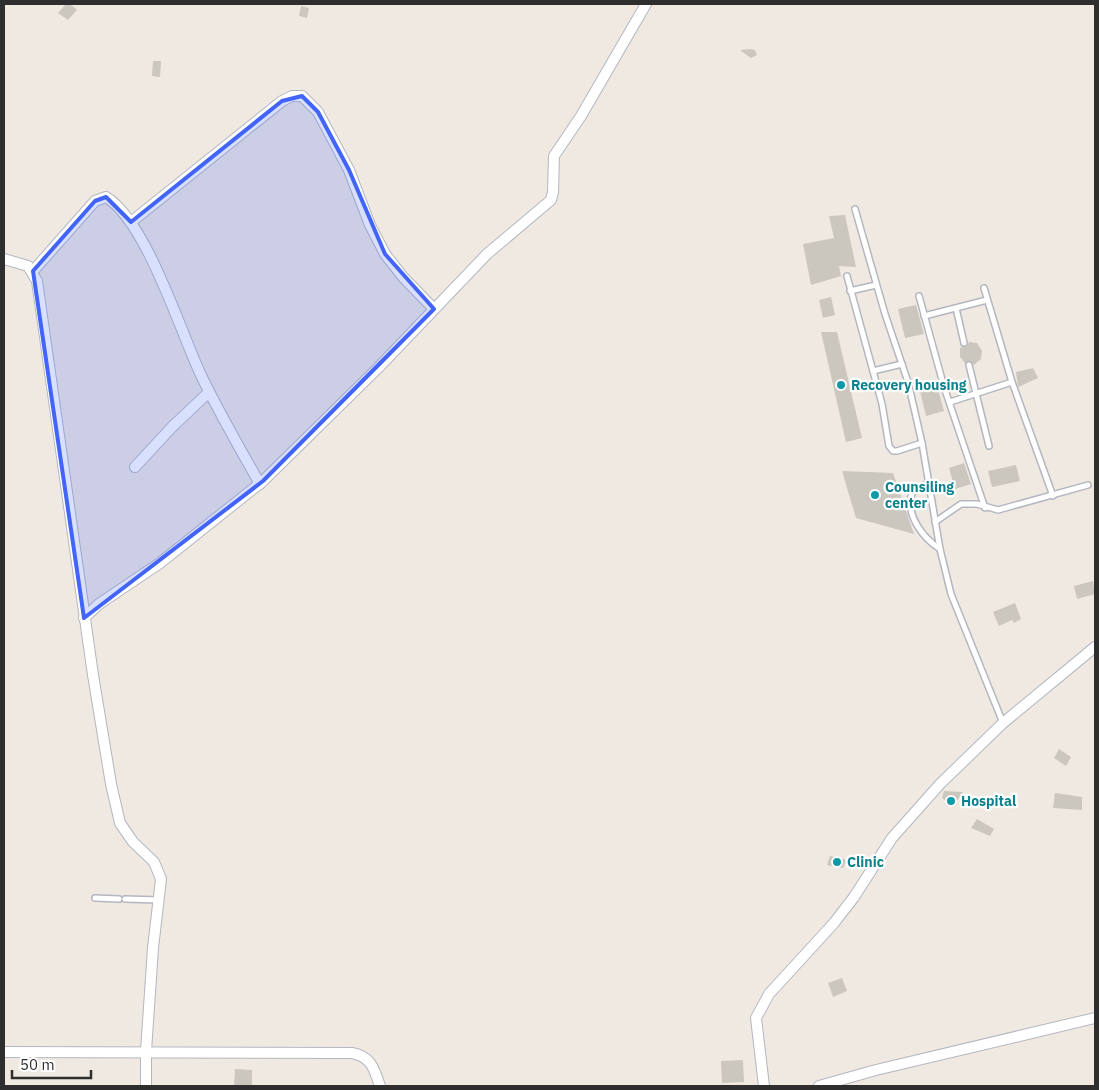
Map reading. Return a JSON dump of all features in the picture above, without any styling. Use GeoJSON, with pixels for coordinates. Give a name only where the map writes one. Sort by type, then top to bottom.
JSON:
{"type":"FeatureCollection","features":[{"type":"Feature","properties":{"kind":"street"},"geometry":{"type":"LineString","coordinates":[[84,618],[99,604],[160,563],[260,484],[378,367],[487,254],[551,200],[554,156],[581,116],[646,4]]}},
{"type":"Feature","properties":{"kind":"street"},"geometry":{"type":"LineString","coordinates":[[130,222],[282,100],[292,96],[302,96],[318,112],[349,170],[370,225],[385,254],[434,309]]}},
{"type":"Feature","properties":{"kind":"street"},"geometry":{"type":"LineString","coordinates":[[33,271],[95,201],[106,197],[113,201],[130,222],[163,283],[209,392],[260,484]]}},
{"type":"Feature","properties":{"kind":"street"},"geometry":{"type":"LineString","coordinates":[[4,258],[20,262],[33,271],[40,293],[52,397],[84,618],[101,729],[120,823],[133,842],[147,854],[159,869],[161,880],[146,1051],[146,1086]]}},
{"type":"Feature","properties":{"kind":"street"},"geometry":{"type":"LineString","coordinates":[[135,467],[172,427],[209,392]]}},
{"type":"Feature","properties":{"kind":"street"},"geometry":{"type":"LineString","coordinates":[[764,1086],[756,1018],[769,994],[834,923],[854,898],[892,838],[940,784],[1003,723],[1095,647]]}},
{"type":"Feature","properties":{"kind":"street"},"geometry":{"type":"LineString","coordinates":[[819,1086],[905,1063],[1095,1018]]}},
{"type":"Feature","properties":{"kind":"street"},"geometry":{"type":"LineString","coordinates":[[4,1052],[352,1053],[362,1055],[372,1062],[380,1086]]}},
{"type":"Feature","properties":{"kind":"lane"},"geometry":{"type":"LineString","coordinates":[[855,210],[876,285],[902,364],[922,443],[940,549],[954,603],[1003,723]]}},
{"type":"Feature","properties":{"kind":"lane"},"geometry":{"type":"LineString","coordinates":[[847,276],[873,371],[891,449],[897,450],[922,443]]}},
{"type":"Feature","properties":{"kind":"lane"},"geometry":{"type":"LineString","coordinates":[[850,291],[876,285]]}},
{"type":"Feature","properties":{"kind":"lane"},"geometry":{"type":"LineString","coordinates":[[984,288],[1012,382],[1053,496]]}},
{"type":"Feature","properties":{"kind":"lane"},"geometry":{"type":"LineString","coordinates":[[919,296],[950,402],[985,508]]}},
{"type":"Feature","properties":{"kind":"lane"},"geometry":{"type":"LineString","coordinates":[[924,316],[987,300]]}},
{"type":"Feature","properties":{"kind":"lane"},"geometry":{"type":"LineString","coordinates":[[956,308],[964,343]]}},
{"type":"Feature","properties":{"kind":"lane"},"geometry":{"type":"LineString","coordinates":[[873,371],[902,364]]}},
{"type":"Feature","properties":{"kind":"lane"},"geometry":{"type":"LineString","coordinates":[[969,365],[989,446]]}},
{"type":"Feature","properties":{"kind":"lane"},"geometry":{"type":"LineString","coordinates":[[950,402],[1012,382]]}},
{"type":"Feature","properties":{"kind":"lane"},"geometry":{"type":"LineString","coordinates":[[929,482],[912,493],[911,508],[924,537],[940,549]]}},
{"type":"Feature","properties":{"kind":"lane"},"geometry":{"type":"LineString","coordinates":[[935,522],[961,504],[977,504],[985,508],[998,510],[1088,485]]}},
{"type":"Feature","properties":{"kind":"lane"},"geometry":{"type":"LineString","coordinates":[[95,898],[159,900]]}},
{"type":"Feature","properties":{"kind":"highlighted area"},"geometry":{"type":"Polygon","coordinates":[[[302,96],[318,112],[349,170],[385,254],[434,309],[263,481],[84,618],[33,271],[95,201],[106,197],[131,222],[282,101],[302,96]]]}},
{"type":"Feature","properties":{"kind":"building"},"geometry":{"type":"Polygon","coordinates":[[[66,4],[70,4],[77,10],[68,20],[58,13],[66,4]]]}},
{"type":"Feature","properties":{"kind":"building"},"geometry":{"type":"Polygon","coordinates":[[[301,6],[309,8],[307,18],[299,16],[301,6]]]}},
{"type":"Feature","properties":{"kind":"building"},"geometry":{"type":"Polygon","coordinates":[[[740,50],[755,50],[757,55],[751,58],[740,50]]]}},
{"type":"Feature","properties":{"kind":"building"},"geometry":{"type":"Polygon","coordinates":[[[153,61],[161,61],[160,77],[152,76],[153,61]]]}},
{"type":"Feature","properties":{"kind":"building"},"geometry":{"type":"Polygon","coordinates":[[[845,215],[856,267],[839,266],[841,276],[811,285],[803,244],[834,238],[829,216],[845,215]]]}},
{"type":"Feature","properties":{"kind":"building"},"geometry":{"type":"Polygon","coordinates":[[[831,297],[835,315],[823,318],[819,300],[831,297]]]}},
{"type":"Feature","properties":{"kind":"building"},"geometry":{"type":"Polygon","coordinates":[[[916,305],[924,334],[905,338],[898,309],[916,305]]]}},
{"type":"Feature","properties":{"kind":"building","name":"Recovery housing"},"geometry":{"type":"Polygon","coordinates":[[[821,332],[837,332],[862,438],[846,442],[821,332]]]}},
{"type":"Feature","properties":{"kind":"building"},"geometry":{"type":"Polygon","coordinates":[[[969,342],[977,343],[982,351],[981,359],[974,365],[970,361],[965,363],[960,357],[960,348],[967,346],[969,342]]]}},
{"type":"Feature","properties":{"kind":"building"},"geometry":{"type":"Polygon","coordinates":[[[1033,368],[1038,378],[1018,387],[1016,372],[1033,368]]]}},
{"type":"Feature","properties":{"kind":"building"},"geometry":{"type":"Polygon","coordinates":[[[936,382],[944,411],[926,416],[919,387],[936,382]]]}},
{"type":"Feature","properties":{"kind":"building"},"geometry":{"type":"Polygon","coordinates":[[[964,463],[971,484],[955,489],[949,468],[964,463]]]}},
{"type":"Feature","properties":{"kind":"building"},"geometry":{"type":"Polygon","coordinates":[[[1016,465],[1020,481],[992,487],[988,471],[1016,465]]]}},
{"type":"Feature","properties":{"kind":"building","name":"Counsiling center"},"geometry":{"type":"Polygon","coordinates":[[[842,471],[893,473],[914,534],[856,518],[842,471]]]}},
{"type":"Feature","properties":{"kind":"building"},"geometry":{"type":"Polygon","coordinates":[[[1093,581],[1095,594],[1077,599],[1074,586],[1093,581]]]}},
{"type":"Feature","properties":{"kind":"building"},"geometry":{"type":"Polygon","coordinates":[[[1015,603],[1021,619],[1014,623],[1012,620],[999,626],[993,612],[1015,603]]]}},
{"type":"Feature","properties":{"kind":"building"},"geometry":{"type":"Polygon","coordinates":[[[1059,749],[1071,757],[1066,766],[1054,758],[1059,749]]]}},
{"type":"Feature","properties":{"kind":"building","name":"Hospital"},"geometry":{"type":"Polygon","coordinates":[[[944,791],[963,792],[953,807],[942,798],[944,791]]]}},
{"type":"Feature","properties":{"kind":"building"},"geometry":{"type":"Polygon","coordinates":[[[1055,793],[1082,797],[1082,810],[1053,808],[1055,793]]]}},
{"type":"Feature","properties":{"kind":"building"},"geometry":{"type":"Polygon","coordinates":[[[977,819],[994,829],[990,836],[971,828],[977,819]]]}},
{"type":"Feature","properties":{"kind":"building","name":"Clinic"},"geometry":{"type":"Polygon","coordinates":[[[830,856],[847,860],[843,868],[827,865],[830,856]]]}},
{"type":"Feature","properties":{"kind":"building"},"geometry":{"type":"Polygon","coordinates":[[[842,978],[847,991],[833,997],[828,983],[842,978]]]}},
{"type":"Feature","properties":{"kind":"building"},"geometry":{"type":"Polygon","coordinates":[[[743,1060],[744,1082],[722,1083],[721,1061],[743,1060]]]}},
{"type":"Feature","properties":{"kind":"building"},"geometry":{"type":"Polygon","coordinates":[[[235,1069],[252,1070],[252,1086],[234,1086],[235,1069]]]}},
{"type":"Feature","properties":{"kind":"place","name":"Recovery housing"},"geometry":{"type":"Point","coordinates":[841,385]}},
{"type":"Feature","properties":{"kind":"place","name":"Counsiling center"},"geometry":{"type":"Point","coordinates":[875,495]}},
{"type":"Feature","properties":{"kind":"place","name":"Hospital"},"geometry":{"type":"Point","coordinates":[951,801]}},
{"type":"Feature","properties":{"kind":"place","name":"Clinic"},"geometry":{"type":"Point","coordinates":[837,862]}}]}
